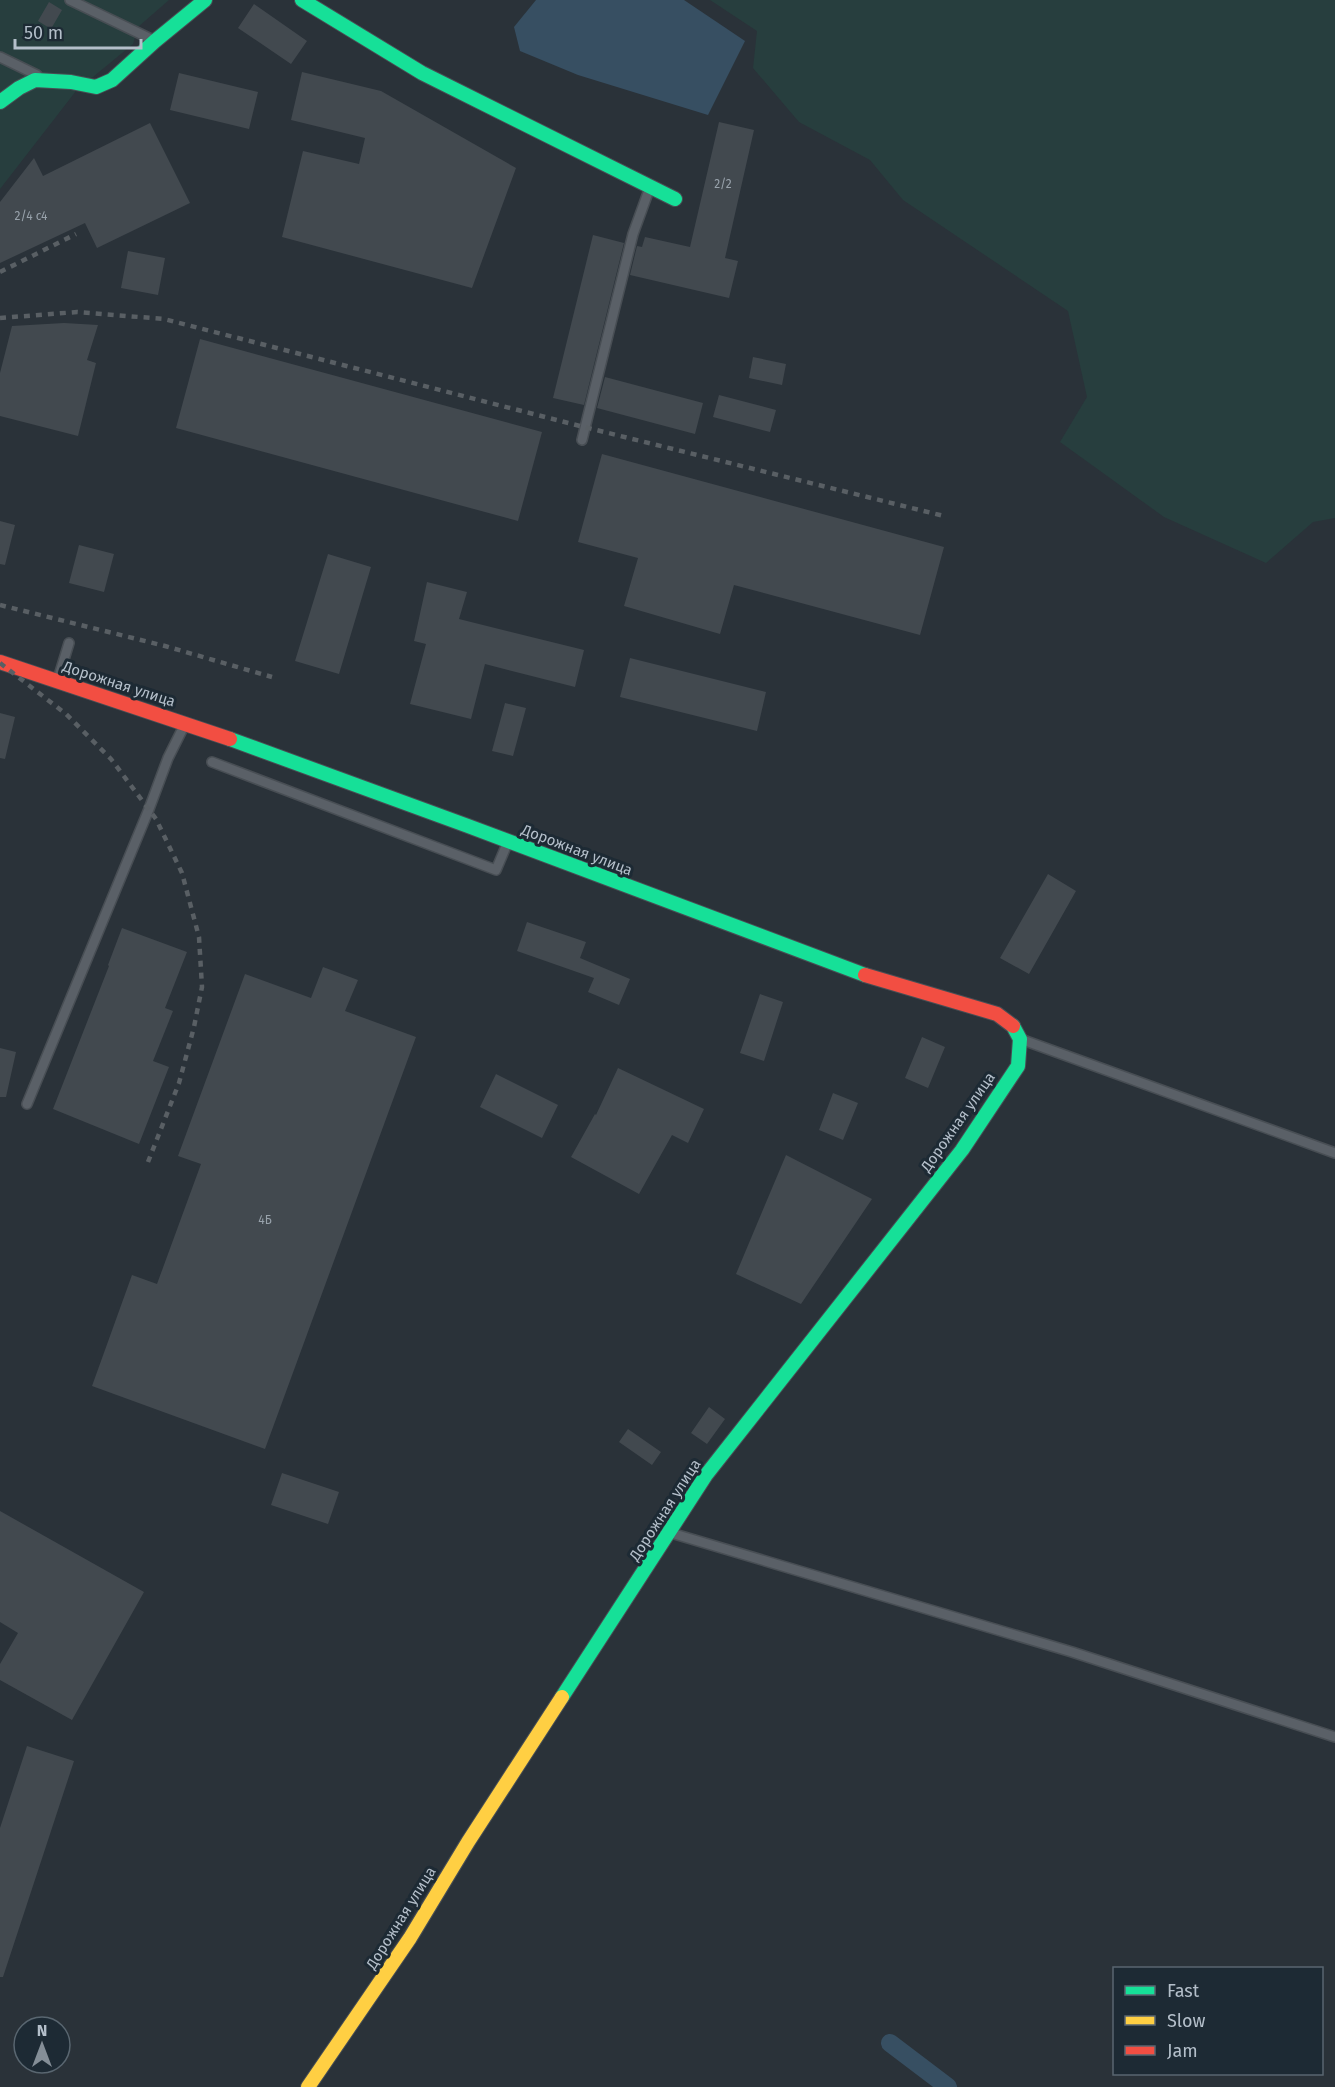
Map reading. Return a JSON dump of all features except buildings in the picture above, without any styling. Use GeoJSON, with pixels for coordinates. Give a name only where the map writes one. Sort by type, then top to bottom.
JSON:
{"type":"FeatureCollection","features":[{"type":"Feature","properties":{"kind":"street"},"geometry":{"type":"LineString","coordinates":[[0,102],[35,80],[96,87],[112,80],[205,0]]}},
{"type":"Feature","properties":{"kind":"street"},"geometry":{"type":"LineString","coordinates":[[302,0],[422,73],[675,199]]}},
{"type":"Feature","properties":{"kind":"street","name":"Дорожная улица"},"geometry":{"type":"LineString","coordinates":[[0,662],[185,724],[877,980],[997,1014],[1012,1025],[1020,1040],[1018,1066],[962,1150],[706,1475],[468,1842],[410,1938],[308,2087]]}},
{"type":"Feature","properties":{"kind":"lane"},"geometry":{"type":"LineString","coordinates":[[70,0],[155,41]]}},
{"type":"Feature","properties":{"kind":"lane"},"geometry":{"type":"LineString","coordinates":[[0,57],[50,81]]}},
{"type":"Feature","properties":{"kind":"lane"},"geometry":{"type":"LineString","coordinates":[[582,440],[633,234],[650,187]]}},
{"type":"Feature","properties":{"kind":"lane"},"geometry":{"type":"LineString","coordinates":[[58,681],[69,644]]}},
{"type":"Feature","properties":{"kind":"lane"},"geometry":{"type":"LineString","coordinates":[[27,1104],[149,810],[168,758],[185,724]]}},
{"type":"Feature","properties":{"kind":"lane"},"geometry":{"type":"LineString","coordinates":[[212,762],[496,870],[508,842]]}},
{"type":"Feature","properties":{"kind":"lane"},"geometry":{"type":"LineString","coordinates":[[1020,1040],[1335,1153]]}},
{"type":"Feature","properties":{"kind":"lane"},"geometry":{"type":"LineString","coordinates":[[669,1533],[1072,1652],[1335,1737]]}},
{"type":"Feature","properties":{"kind":"green space"},"geometry":{"type":"Polygon","coordinates":[[[0,0],[169,0],[138,27],[133,44],[76,91],[0,189],[0,0]]]}},
{"type":"Feature","properties":{"kind":"green space"},"geometry":{"type":"Polygon","coordinates":[[[710,0],[1335,0],[1335,518],[1313,522],[1266,563],[1164,517],[1060,442],[1087,397],[1068,311],[903,200],[870,160],[799,122],[753,68],[757,31],[710,0]]]}},
{"type":"Feature","properties":{"kind":"water"},"geometry":{"type":"Polygon","coordinates":[[[536,0],[684,0],[745,41],[708,115],[578,75],[520,51],[514,27],[536,0]]]}},
{"type":"Feature","properties":{"kind":"waterway"},"geometry":{"type":"LineString","coordinates":[[890,2043],[948,2087]]}},
{"type":"Feature","properties":{"kind":"railway"},"geometry":{"type":"LineString","coordinates":[[0,272],[76,234]]}},
{"type":"Feature","properties":{"kind":"railway"},"geometry":{"type":"LineString","coordinates":[[0,318],[77,312],[164,319],[580,426],[944,516]]}},
{"type":"Feature","properties":{"kind":"railway"},"geometry":{"type":"LineString","coordinates":[[0,605],[165,646],[272,677]]}},
{"type":"Feature","properties":{"kind":"railway"},"geometry":{"type":"LineString","coordinates":[[0,663],[66,714],[111,759],[156,819],[182,873],[199,937],[202,987],[179,1083],[148,1162]]}},
{"type":"Feature","properties":{"kind":"traffic: fast"},"geometry":{"type":"LineString","coordinates":[[0,102],[35,80],[71,82],[96,87],[112,80],[205,0]]}},
{"type":"Feature","properties":{"kind":"traffic: fast"},"geometry":{"type":"LineString","coordinates":[[302,0],[422,73],[675,199]]}},
{"type":"Feature","properties":{"kind":"traffic: fast"},"geometry":{"type":"LineString","coordinates":[[230,739],[865,975]]}},
{"type":"Feature","properties":{"kind":"traffic: fast"},"geometry":{"type":"LineString","coordinates":[[562,1697],[706,1475],[962,1150],[1018,1066],[1020,1039],[1013,1026]]}},
{"type":"Feature","properties":{"kind":"traffic: slow"},"geometry":{"type":"LineString","coordinates":[[308,2087],[410,1938],[468,1842],[562,1697]]}},
{"type":"Feature","properties":{"kind":"traffic: jam"},"geometry":{"type":"LineString","coordinates":[[0,662],[230,739]]}},
{"type":"Feature","properties":{"kind":"traffic: jam"},"geometry":{"type":"LineString","coordinates":[[865,975],[997,1014],[1013,1026]]}}]}
